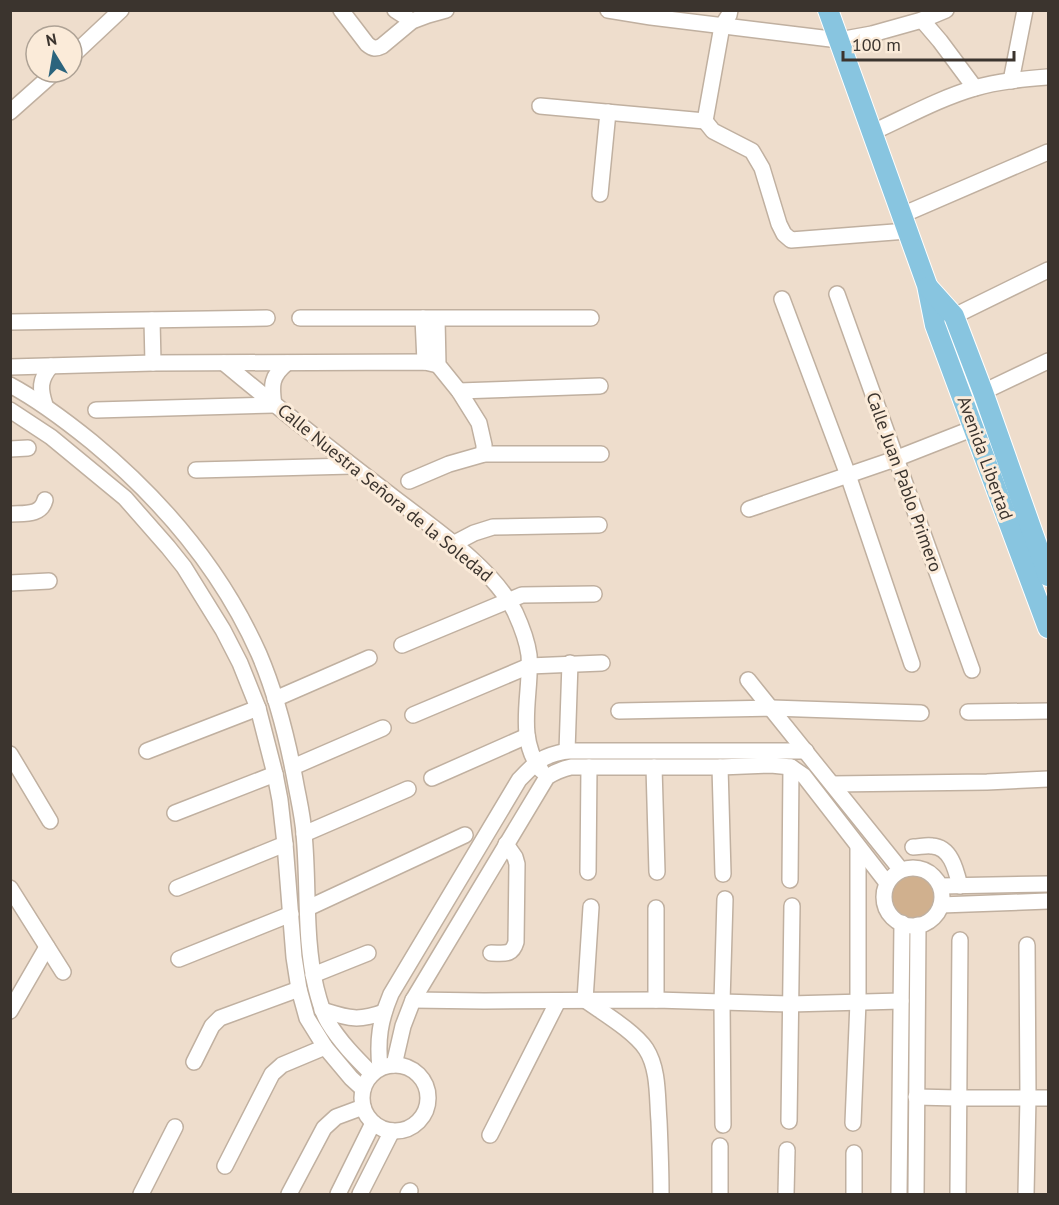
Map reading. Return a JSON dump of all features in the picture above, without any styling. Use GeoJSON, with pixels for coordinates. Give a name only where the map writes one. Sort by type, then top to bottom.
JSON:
{"type":"FeatureCollection","features":[{"type":"Feature","properties":{"kind":"main road","name":"Avenida Libertad"},"geometry":{"type":"LineString","coordinates":[[828,10],[927,285],[935,325],[1048,628]]}},
{"type":"Feature","properties":{"kind":"main road","name":"Avenida Libertad"},"geometry":{"type":"LineString","coordinates":[[927,285],[954,316],[984,392],[1048,576]]}},
{"type":"Feature","properties":{"kind":"street"},"geometry":{"type":"LineString","coordinates":[[84,45],[121,10]]}},
{"type":"Feature","properties":{"kind":"street"},"geometry":{"type":"LineString","coordinates":[[341,10],[372,48],[382,46],[412,21],[446,10]]}},
{"type":"Feature","properties":{"kind":"street"},"geometry":{"type":"LineString","coordinates":[[395,10],[412,21]]}},
{"type":"Feature","properties":{"kind":"street"},"geometry":{"type":"LineString","coordinates":[[608,10],[839,40],[872,34],[922,20],[946,10]]}},
{"type":"Feature","properties":{"kind":"street"},"geometry":{"type":"LineString","coordinates":[[705,121],[722,26],[730,10]]}},
{"type":"Feature","properties":{"kind":"street"},"geometry":{"type":"LineString","coordinates":[[1011,81],[1025,10]]}},
{"type":"Feature","properties":{"kind":"street"},"geometry":{"type":"LineString","coordinates":[[922,20],[975,88]]}},
{"type":"Feature","properties":{"kind":"street"},"geometry":{"type":"LineString","coordinates":[[873,132],[938,102],[975,88],[1048,77]]}},
{"type":"Feature","properties":{"kind":"street"},"geometry":{"type":"LineString","coordinates":[[10,112],[42,84]]}},
{"type":"Feature","properties":{"kind":"street"},"geometry":{"type":"LineString","coordinates":[[540,106],[705,121],[713,131],[752,151],[762,168],[779,224],[790,240],[904,223],[1048,152]]}},
{"type":"Feature","properties":{"kind":"street"},"geometry":{"type":"LineString","coordinates":[[600,194],[608,112]]}},
{"type":"Feature","properties":{"kind":"street"},"geometry":{"type":"LineString","coordinates":[[935,325],[1048,270]]}},
{"type":"Feature","properties":{"kind":"street","name":"Calle Juan Pablo Primero"},"geometry":{"type":"LineString","coordinates":[[837,294],[972,670]]}},
{"type":"Feature","properties":{"kind":"street"},"geometry":{"type":"LineString","coordinates":[[782,299],[848,475],[912,664]]}},
{"type":"Feature","properties":{"kind":"street"},"geometry":{"type":"LineString","coordinates":[[10,322],[267,318]]}},
{"type":"Feature","properties":{"kind":"street"},"geometry":{"type":"LineString","coordinates":[[300,318],[591,318]]}},
{"type":"Feature","properties":{"kind":"street"},"geometry":{"type":"LineString","coordinates":[[430,318],[431,364]]}},
{"type":"Feature","properties":{"kind":"street"},"geometry":{"type":"LineString","coordinates":[[152,320],[153,363]]}},
{"type":"Feature","properties":{"kind":"street"},"geometry":{"type":"LineString","coordinates":[[984,392],[1048,361]]}},
{"type":"Feature","properties":{"kind":"street"},"geometry":{"type":"LineString","coordinates":[[10,367],[153,363],[431,364],[459,391],[479,423],[484,454]]}},
{"type":"Feature","properties":{"kind":"street","name":"Calle Nuestra Señora de la Soledad"},"geometry":{"type":"LineString","coordinates":[[224,363],[274,405],[453,544],[493,579],[508,600],[520,624],[529,654],[527,736],[529,749],[535,762],[547,777]]}},
{"type":"Feature","properties":{"kind":"street"},"geometry":{"type":"LineString","coordinates":[[96,410],[274,405],[273,380],[278,370],[287,363]]}},
{"type":"Feature","properties":{"kind":"street"},"geometry":{"type":"LineString","coordinates":[[45,405],[41,383],[44,374],[51,366]]}},
{"type":"Feature","properties":{"kind":"street"},"geometry":{"type":"LineString","coordinates":[[10,385],[45,405],[113,459],[164,509],[210,567],[255,646],[275,699],[293,767],[304,834],[310,954],[322,1010],[347,1050],[382,1069],[410,1070],[417,1074],[426,1085],[427,1107],[422,1118],[404,1130],[382,1129],[366,1115],[363,1107],[363,1089],[366,1081],[382,1069],[413,1000],[547,777],[555,772],[571,766],[771,765],[791,767],[804,776],[887,883]]}},
{"type":"Feature","properties":{"kind":"street"},"geometry":{"type":"LineString","coordinates":[[459,391],[600,387]]}},
{"type":"Feature","properties":{"kind":"street"},"geometry":{"type":"LineString","coordinates":[[10,410],[51,437],[125,498],[184,567],[223,630],[240,663],[258,708],[280,800],[294,957],[299,989],[307,1017],[325,1047],[363,1089]]}},
{"type":"Feature","properties":{"kind":"street"},"geometry":{"type":"LineString","coordinates":[[749,509],[896,459],[974,428]]}},
{"type":"Feature","properties":{"kind":"street"},"geometry":{"type":"LineString","coordinates":[[10,449],[28,448]]}},
{"type":"Feature","properties":{"kind":"street"},"geometry":{"type":"LineString","coordinates":[[409,481],[449,464],[484,454],[601,454]]}},
{"type":"Feature","properties":{"kind":"street"},"geometry":{"type":"LineString","coordinates":[[99,477],[113,459]]}},
{"type":"Feature","properties":{"kind":"street"},"geometry":{"type":"LineString","coordinates":[[196,470],[352,466]]}},
{"type":"Feature","properties":{"kind":"street"},"geometry":{"type":"LineString","coordinates":[[10,514],[38,511],[44,506],[45,500]]}},
{"type":"Feature","properties":{"kind":"street"},"geometry":{"type":"LineString","coordinates":[[453,544],[492,527],[599,525]]}},
{"type":"Feature","properties":{"kind":"street"},"geometry":{"type":"LineString","coordinates":[[10,583],[49,581]]}},
{"type":"Feature","properties":{"kind":"street"},"geometry":{"type":"LineString","coordinates":[[402,645],[527,594],[594,594]]}},
{"type":"Feature","properties":{"kind":"street"},"geometry":{"type":"LineString","coordinates":[[275,699],[369,658]]}},
{"type":"Feature","properties":{"kind":"street"},"geometry":{"type":"LineString","coordinates":[[567,751],[570,663]]}},
{"type":"Feature","properties":{"kind":"street"},"geometry":{"type":"LineString","coordinates":[[413,715],[529,666],[602,663]]}},
{"type":"Feature","properties":{"kind":"street"},"geometry":{"type":"LineString","coordinates":[[748,680],[901,870]]}},
{"type":"Feature","properties":{"kind":"street"},"geometry":{"type":"LineString","coordinates":[[147,751],[258,708]]}},
{"type":"Feature","properties":{"kind":"street"},"geometry":{"type":"LineString","coordinates":[[619,711],[772,708],[921,713]]}},
{"type":"Feature","properties":{"kind":"street"},"geometry":{"type":"LineString","coordinates":[[968,712],[1048,711]]}},
{"type":"Feature","properties":{"kind":"street"},"geometry":{"type":"LineString","coordinates":[[293,767],[383,728]]}},
{"type":"Feature","properties":{"kind":"street"},"geometry":{"type":"LineString","coordinates":[[432,778],[527,736]]}},
{"type":"Feature","properties":{"kind":"street"},"geometry":{"type":"LineString","coordinates":[[382,1069],[378,1054],[379,1034],[391,994],[519,780],[535,762],[543,757],[567,751],[806,751]]}},
{"type":"Feature","properties":{"kind":"street"},"geometry":{"type":"LineString","coordinates":[[10,754],[50,821]]}},
{"type":"Feature","properties":{"kind":"street"},"geometry":{"type":"LineString","coordinates":[[588,872],[589,767]]}},
{"type":"Feature","properties":{"kind":"street"},"geometry":{"type":"LineString","coordinates":[[654,767],[657,872]]}},
{"type":"Feature","properties":{"kind":"street"},"geometry":{"type":"LineString","coordinates":[[720,767],[723,874]]}},
{"type":"Feature","properties":{"kind":"street"},"geometry":{"type":"LineString","coordinates":[[790,880],[791,767]]}},
{"type":"Feature","properties":{"kind":"street"},"geometry":{"type":"LineString","coordinates":[[175,813],[274,774]]}},
{"type":"Feature","properties":{"kind":"street"},"geometry":{"type":"LineString","coordinates":[[832,784],[1048,779]]}},
{"type":"Feature","properties":{"kind":"street"},"geometry":{"type":"LineString","coordinates":[[304,834],[408,789]]}},
{"type":"Feature","properties":{"kind":"street"},"geometry":{"type":"LineString","coordinates":[[308,908],[465,835]]}},
{"type":"Feature","properties":{"kind":"street"},"geometry":{"type":"LineString","coordinates":[[177,888],[285,844]]}},
{"type":"Feature","properties":{"kind":"street"},"geometry":{"type":"LineString","coordinates":[[491,953],[513,950],[516,942],[517,864],[506,844]]}},
{"type":"Feature","properties":{"kind":"street"},"geometry":{"type":"LineString","coordinates":[[913,847],[933,846],[944,849],[954,866],[960,886]]}},
{"type":"Feature","properties":{"kind":"street"},"geometry":{"type":"LineString","coordinates":[[853,1123],[858,1002],[858,847]]}},
{"type":"Feature","properties":{"kind":"street"},"geometry":{"type":"LineString","coordinates":[[920,868],[936,878],[941,886],[941,904],[938,912],[926,922],[918,925],[902,923],[887,911],[884,892],[887,883],[901,870],[920,868]]}},
{"type":"Feature","properties":{"kind":"street"},"geometry":{"type":"LineString","coordinates":[[941,886],[1048,884]]}},
{"type":"Feature","properties":{"kind":"street"},"geometry":{"type":"LineString","coordinates":[[13,898],[63,972]]}},
{"type":"Feature","properties":{"kind":"street"},"geometry":{"type":"LineString","coordinates":[[723,1125],[722,1002],[725,899]]}},
{"type":"Feature","properties":{"kind":"street"},"geometry":{"type":"LineString","coordinates":[[941,904],[1048,901]]}},
{"type":"Feature","properties":{"kind":"street"},"geometry":{"type":"LineString","coordinates":[[789,1121],[792,906]]}},
{"type":"Feature","properties":{"kind":"street"},"geometry":{"type":"LineString","coordinates":[[585,1000],[591,907]]}},
{"type":"Feature","properties":{"kind":"street"},"geometry":{"type":"LineString","coordinates":[[656,908],[656,1000]]}},
{"type":"Feature","properties":{"kind":"street"},"geometry":{"type":"LineString","coordinates":[[179,959],[291,914]]}},
{"type":"Feature","properties":{"kind":"street"},"geometry":{"type":"LineString","coordinates":[[899,1194],[902,923]]}},
{"type":"Feature","properties":{"kind":"street"},"geometry":{"type":"LineString","coordinates":[[916,1194],[918,925]]}},
{"type":"Feature","properties":{"kind":"street"},"geometry":{"type":"LineString","coordinates":[[958,1194],[960,940]]}},
{"type":"Feature","properties":{"kind":"street"},"geometry":{"type":"LineString","coordinates":[[1026,1194],[1027,945]]}},
{"type":"Feature","properties":{"kind":"street"},"geometry":{"type":"LineString","coordinates":[[10,1011],[47,947]]}},
{"type":"Feature","properties":{"kind":"street"},"geometry":{"type":"LineString","coordinates":[[313,975],[368,953]]}},
{"type":"Feature","properties":{"kind":"street"},"geometry":{"type":"LineString","coordinates":[[194,1062],[212,1026],[220,1018],[299,989]]}},
{"type":"Feature","properties":{"kind":"street"},"geometry":{"type":"LineString","coordinates":[[413,1000],[656,1000],[790,1004],[901,1001]]}},
{"type":"Feature","properties":{"kind":"street"},"geometry":{"type":"LineString","coordinates":[[585,1000],[635,1037],[646,1048],[650,1058],[656,1075],[661,1194]]}},
{"type":"Feature","properties":{"kind":"street"},"geometry":{"type":"LineString","coordinates":[[490,1135],[558,1001]]}},
{"type":"Feature","properties":{"kind":"street"},"geometry":{"type":"LineString","coordinates":[[322,1010],[346,1018],[361,1019],[384,1012]]}},
{"type":"Feature","properties":{"kind":"street"},"geometry":{"type":"LineString","coordinates":[[225,1166],[272,1074],[282,1065],[325,1047]]}},
{"type":"Feature","properties":{"kind":"street"},"geometry":{"type":"LineString","coordinates":[[916,1097],[1048,1098]]}},
{"type":"Feature","properties":{"kind":"street"},"geometry":{"type":"LineString","coordinates":[[289,1194],[324,1128],[336,1117],[363,1107]]}},
{"type":"Feature","properties":{"kind":"street"},"geometry":{"type":"LineString","coordinates":[[338,1194],[373,1123]]}},
{"type":"Feature","properties":{"kind":"street"},"geometry":{"type":"LineString","coordinates":[[141,1194],[175,1127]]}},
{"type":"Feature","properties":{"kind":"street"},"geometry":{"type":"LineString","coordinates":[[360,1194],[392,1131]]}},
{"type":"Feature","properties":{"kind":"street"},"geometry":{"type":"LineString","coordinates":[[720,1146],[720,1194]]}},
{"type":"Feature","properties":{"kind":"street"},"geometry":{"type":"LineString","coordinates":[[786,1194],[787,1150]]}},
{"type":"Feature","properties":{"kind":"street"},"geometry":{"type":"LineString","coordinates":[[854,1153],[854,1194]]}},
{"type":"Feature","properties":{"kind":"shaded area"},"geometry":{"type":"Polygon","coordinates":[[[914,873],[930,880],[937,896],[930,912],[914,919],[898,912],[891,896],[898,880],[914,873]]]}}]}
